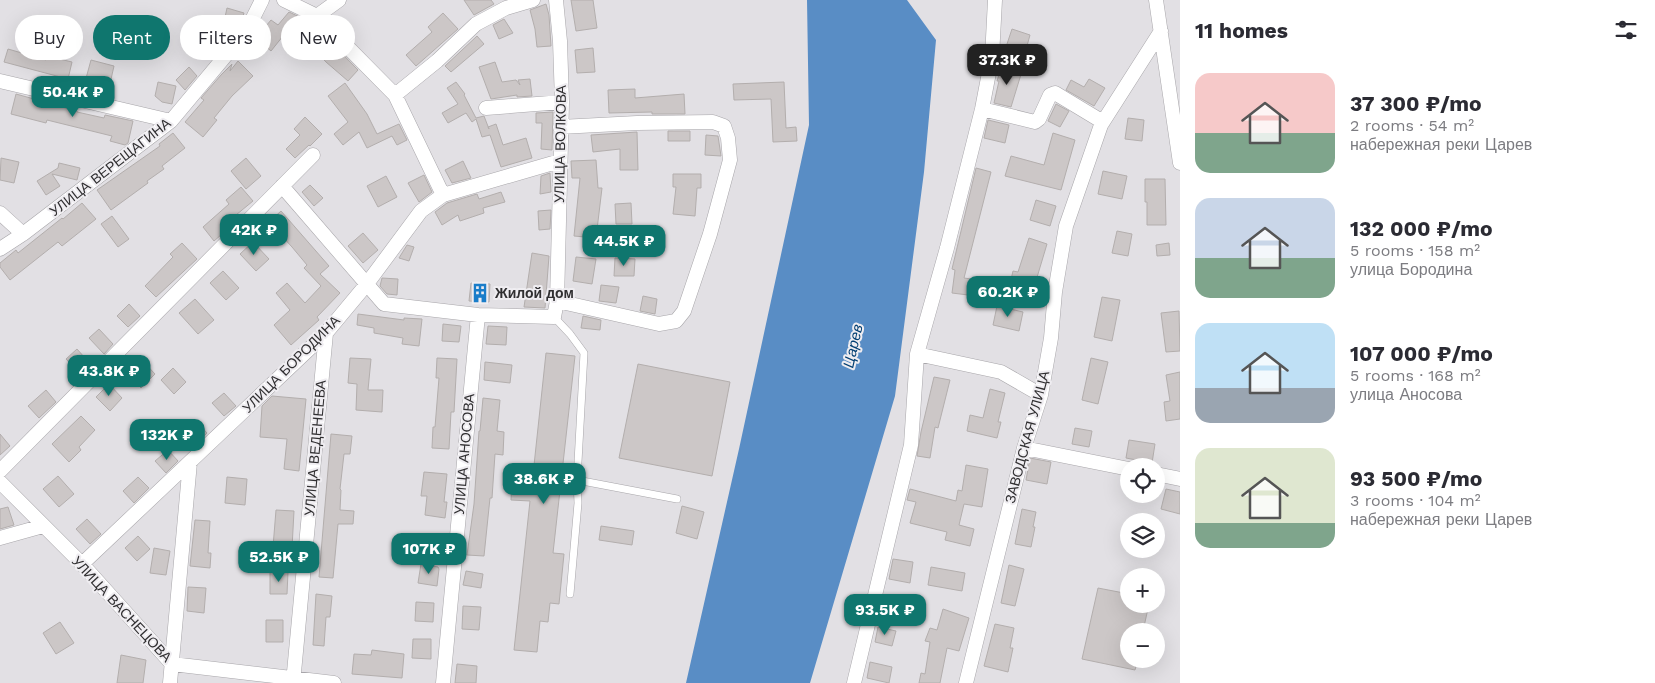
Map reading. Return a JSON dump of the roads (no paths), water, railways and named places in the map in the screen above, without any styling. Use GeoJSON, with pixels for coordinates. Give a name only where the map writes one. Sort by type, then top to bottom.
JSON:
{"type":"FeatureCollection","features":[{"type":"Feature","properties":{"kind":"street","name":"УЛИЦА ВЕРЕЩАГИНА"},"geometry":{"type":"LineString","coordinates":[[0,249],[23,234],[171,121],[247,30],[262,0]]}},
{"type":"Feature","properties":{"kind":"street"},"geometry":{"type":"LineString","coordinates":[[284,0],[315,15]]}},
{"type":"Feature","properties":{"kind":"street"},"geometry":{"type":"LineString","coordinates":[[318,15],[340,0]]}},
{"type":"Feature","properties":{"kind":"street"},"geometry":{"type":"LineString","coordinates":[[395,94],[438,61],[476,24],[506,8],[533,0]]}},
{"type":"Feature","properties":{"kind":"street","name":"УЛИЦА ВОЛКОВА"},"geometry":{"type":"LineString","coordinates":[[554,317],[557,301],[562,102],[560,41],[556,0]]}},
{"type":"Feature","properties":{"kind":"street"},"geometry":{"type":"LineString","coordinates":[[854,683],[911,445],[917,354],[947,248],[982,109],[992,57],[995,0]]}},
{"type":"Feature","properties":{"kind":"street"},"geometry":{"type":"LineString","coordinates":[[1156,0],[1180,163]]}},
{"type":"Feature","properties":{"kind":"street","name":"ЗАВОДСКАЯ УЛИЦА"},"geometry":{"type":"LineString","coordinates":[[966,683],[1024,448],[1041,395],[1051,338],[1055,292],[1066,226],[1103,122],[1161,31]]}},
{"type":"Feature","properties":{"kind":"street"},"geometry":{"type":"LineString","coordinates":[[355,54],[395,94],[443,195]]}},
{"type":"Feature","properties":{"kind":"street"},"geometry":{"type":"LineString","coordinates":[[0,81],[171,121]]}},
{"type":"Feature","properties":{"kind":"street"},"geometry":{"type":"LineString","coordinates":[[982,109],[1035,122],[1039,119],[1050,95],[1055,93],[1103,122]]}},
{"type":"Feature","properties":{"kind":"street"},"geometry":{"type":"LineString","coordinates":[[486,108],[562,102]]}},
{"type":"Feature","properties":{"kind":"street"},"geometry":{"type":"LineString","coordinates":[[557,301],[659,324],[676,321],[684,311],[710,234],[730,160],[728,138],[724,126],[713,122],[560,127]]}},
{"type":"Feature","properties":{"kind":"street"},"geometry":{"type":"LineString","coordinates":[[0,471],[313,155]]}},
{"type":"Feature","properties":{"kind":"street","name":"УЛИЦА БОРОДИНА"},"geometry":{"type":"LineString","coordinates":[[82,564],[326,333],[421,211],[443,195],[560,161]]}},
{"type":"Feature","properties":{"kind":"street"},"geometry":{"type":"LineString","coordinates":[[282,186],[384,304],[478,315],[554,317]]}},
{"type":"Feature","properties":{"kind":"street"},"geometry":{"type":"LineString","coordinates":[[0,213],[23,234]]}},
{"type":"Feature","properties":{"kind":"street","name":"УЛИЦА АНОСОВА"},"geometry":{"type":"LineString","coordinates":[[443,683],[478,315]]}},
{"type":"Feature","properties":{"kind":"street","name":"УЛИЦА ВЕДЕНЕЕВА"},"geometry":{"type":"LineString","coordinates":[[293,680],[326,333]]}},
{"type":"Feature","properties":{"kind":"street"},"geometry":{"type":"LineString","coordinates":[[917,354],[1001,372],[1041,395]]}},
{"type":"Feature","properties":{"kind":"street"},"geometry":{"type":"LineString","coordinates":[[1024,448],[1120,467]]}},
{"type":"Feature","properties":{"kind":"street"},"geometry":{"type":"LineString","coordinates":[[170,683],[190,462]]}},
{"type":"Feature","properties":{"kind":"street"},"geometry":{"type":"LineString","coordinates":[[1165,476],[1180,479]]}},
{"type":"Feature","properties":{"kind":"street","name":"УЛИЦА ВАСНЕЦОВА"},"geometry":{"type":"LineString","coordinates":[[0,482],[82,564],[172,664],[293,680],[334,683]]}},
{"type":"Feature","properties":{"kind":"street"},"geometry":{"type":"LineString","coordinates":[[0,538],[42,526]]}},
{"type":"Feature","properties":{"kind":"lane"},"geometry":{"type":"LineString","coordinates":[[554,317],[584,353],[577,480],[578,502],[570,594]]}},
{"type":"Feature","properties":{"kind":"lane"},"geometry":{"type":"LineString","coordinates":[[577,480],[677,499]]}},
{"type":"Feature","properties":{"kind":"water","name":"Царев"},"geometry":{"type":"Polygon","coordinates":[[[807,0],[907,0],[936,40],[924,172],[895,396],[810,683],[686,683],[809,125],[807,0]]]}},
{"type":"Feature","properties":{"kind":"place","name":"Жилой дом"},"geometry":{"type":"Point","coordinates":[480,293]}}]}
